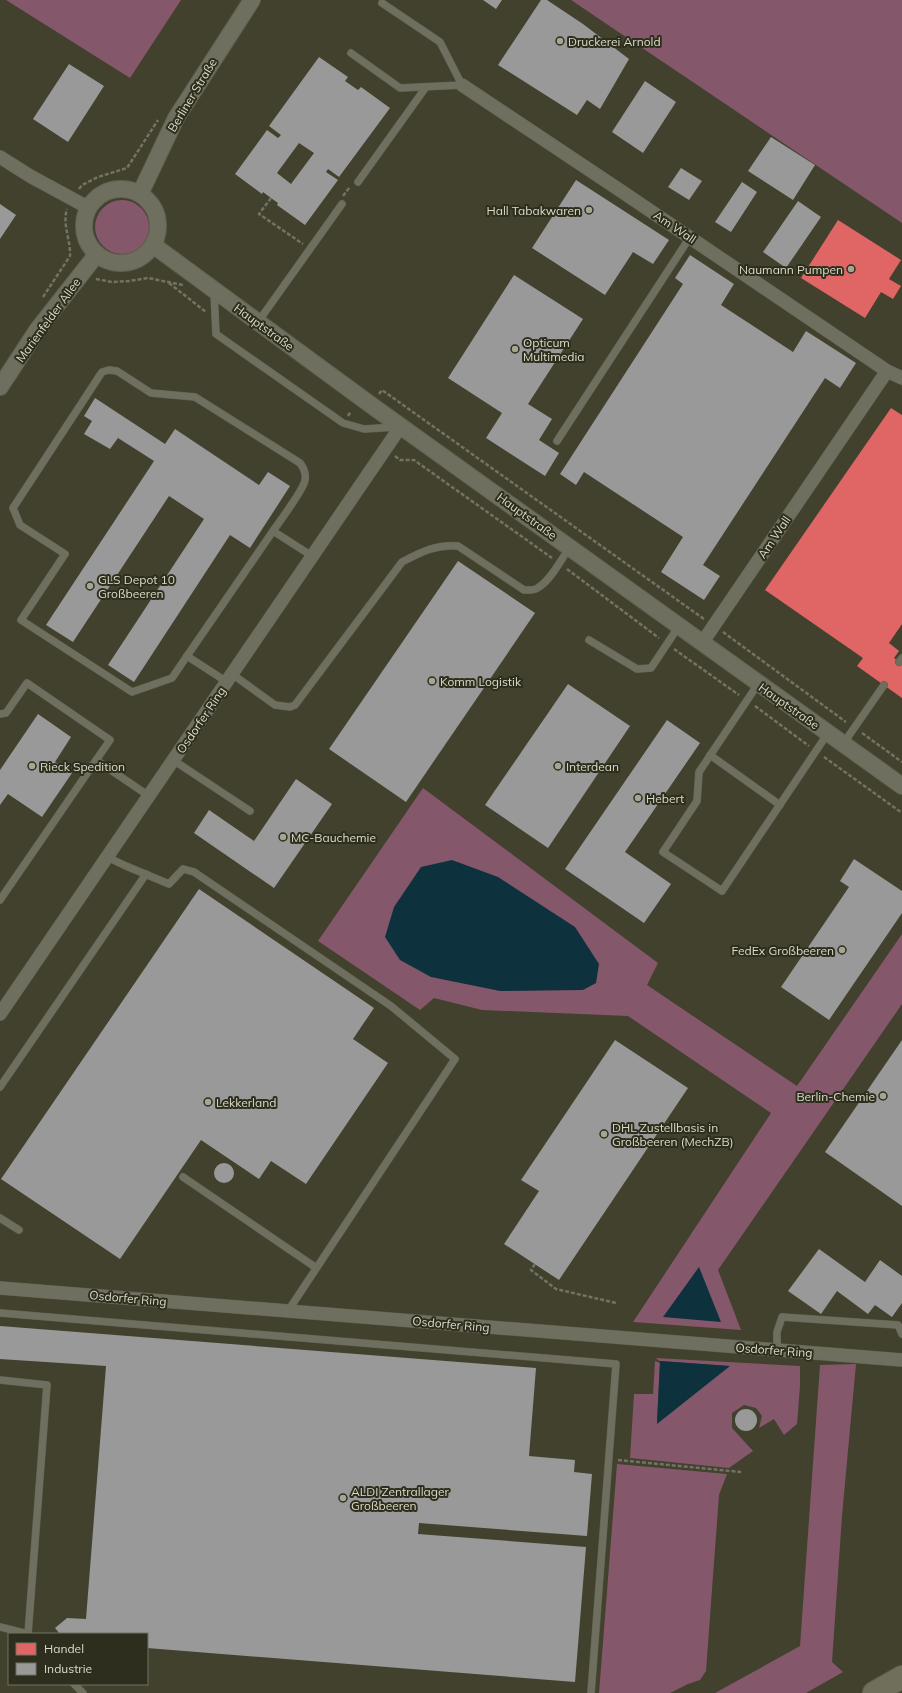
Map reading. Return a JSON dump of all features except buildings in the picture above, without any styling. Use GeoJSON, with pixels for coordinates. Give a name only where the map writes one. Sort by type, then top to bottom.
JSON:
{"type":"FeatureCollection","features":[{"type":"Feature","properties":{"kind":"highway"},"geometry":{"type":"LineString","coordinates":[[874,1693],[902,1677]]}},
{"type":"Feature","properties":{"kind":"street","name":"Berliner Straße"},"geometry":{"type":"LineString","coordinates":[[140,194],[176,118],[252,0]]}},
{"type":"Feature","properties":{"kind":"street","name":"Am Wall"},"geometry":{"type":"LineString","coordinates":[[462,85],[887,371],[902,378]]}},
{"type":"Feature","properties":{"kind":"street"},"geometry":{"type":"LineString","coordinates":[[0,157],[30,176],[89,208]]}},
{"type":"Feature","properties":{"kind":"street"},"geometry":{"type":"LineString","coordinates":[[121,189],[131,190],[140,194],[149,202],[155,211],[158,229],[153,245],[146,254],[138,260],[127,263],[116,263],[106,260],[97,254],[89,245],[85,233],[85,220],[89,208],[98,197],[111,191],[121,189]]}},
{"type":"Feature","properties":{"kind":"street","name":"Hauptstraße"},"geometry":{"type":"LineString","coordinates":[[153,245],[758,684],[902,786]]}},
{"type":"Feature","properties":{"kind":"street","name":"Marienfelder Allee"},"geometry":{"type":"LineString","coordinates":[[0,387],[38,330],[97,254]]}},
{"type":"Feature","properties":{"kind":"street","name":"Am Wall"},"geometry":{"type":"LineString","coordinates":[[702,643],[887,371]]}},
{"type":"Feature","properties":{"kind":"street","name":"Osdorfer Ring"},"geometry":{"type":"LineString","coordinates":[[0,1014],[401,426]]}},
{"type":"Feature","properties":{"kind":"street","name":"Osdorfer Ring"},"geometry":{"type":"LineString","coordinates":[[0,1288],[902,1360]]}},
{"type":"Feature","properties":{"kind":"lane"},"geometry":{"type":"LineString","coordinates":[[351,53],[400,88],[462,85],[440,42],[382,3]]}},
{"type":"Feature","properties":{"kind":"lane"},"geometry":{"type":"LineString","coordinates":[[358,182],[426,87]]}},
{"type":"Feature","properties":{"kind":"lane"},"geometry":{"type":"LineString","coordinates":[[258,322],[342,204]]}},
{"type":"Feature","properties":{"kind":"lane"},"geometry":{"type":"LineString","coordinates":[[557,441],[690,237]]}},
{"type":"Feature","properties":{"kind":"lane"},"geometry":{"type":"LineString","coordinates":[[214,290],[216,334],[343,423],[364,429],[401,426]]}},
{"type":"Feature","properties":{"kind":"lane"},"geometry":{"type":"LineString","coordinates":[[109,370],[117,371],[151,393],[195,397],[300,463],[305,474],[304,484],[273,531],[172,678],[132,692],[21,620],[65,554],[20,525],[13,508],[102,372],[109,370]]}},
{"type":"Feature","properties":{"kind":"lane"},"geometry":{"type":"LineString","coordinates":[[273,531],[312,556]]}},
{"type":"Feature","properties":{"kind":"lane"},"geometry":{"type":"LineString","coordinates":[[187,656],[229,678],[275,705],[290,707],[295,706],[402,562],[425,550],[437,546],[458,546],[524,590],[531,590],[538,588],[544,583],[570,547]]}},
{"type":"Feature","properties":{"kind":"lane"},"geometry":{"type":"LineString","coordinates":[[589,640],[637,669],[644,670],[651,668],[679,626]]}},
{"type":"Feature","properties":{"kind":"lane"},"geometry":{"type":"LineString","coordinates":[[0,714],[6,713],[27,683],[110,740],[0,900]]}},
{"type":"Feature","properties":{"kind":"lane"},"geometry":{"type":"LineString","coordinates":[[758,684],[699,772],[697,801],[663,852],[722,891],[828,733]]}},
{"type":"Feature","properties":{"kind":"lane"},"geometry":{"type":"LineString","coordinates":[[843,744],[884,685]]}},
{"type":"Feature","properties":{"kind":"lane"},"geometry":{"type":"LineString","coordinates":[[710,755],[780,805]]}},
{"type":"Feature","properties":{"kind":"lane"},"geometry":{"type":"LineString","coordinates":[[96,760],[149,796]]}},
{"type":"Feature","properties":{"kind":"lane"},"geometry":{"type":"LineString","coordinates":[[174,760],[250,811]]}},
{"type":"Feature","properties":{"kind":"lane"},"geometry":{"type":"LineString","coordinates":[[107,857],[169,884],[183,869],[194,872],[391,1006],[455,1059],[315,1267],[288,1311]]}},
{"type":"Feature","properties":{"kind":"lane"},"geometry":{"type":"LineString","coordinates":[[0,1087],[146,874]]}},
{"type":"Feature","properties":{"kind":"lane"},"geometry":{"type":"LineString","coordinates":[[183,1177],[315,1267]]}},
{"type":"Feature","properties":{"kind":"lane"},"geometry":{"type":"LineString","coordinates":[[0,1218],[19,1230]]}},
{"type":"Feature","properties":{"kind":"lane"},"geometry":{"type":"LineString","coordinates":[[0,1313],[616,1364],[591,1693]]}},
{"type":"Feature","properties":{"kind":"lane"},"geometry":{"type":"LineString","coordinates":[[777,1350],[777,1332],[782,1317],[898,1325],[902,1334]]}},
{"type":"Feature","properties":{"kind":"lane"},"geometry":{"type":"LineString","coordinates":[[0,1380],[47,1384],[28,1633]]}},
{"type":"Feature","properties":{"kind":"lane"},"geometry":{"type":"LineString","coordinates":[[0,1627],[24,1633]]}},
{"type":"Feature","properties":{"kind":"lane"},"geometry":{"type":"LineString","coordinates":[[75,1685],[82,1693]]}},
{"type":"Feature","properties":{"kind":"path"},"geometry":{"type":"LineString","coordinates":[[39,303],[70,256],[66,211],[72,198],[82,185],[98,177],[127,168],[162,114]]}},
{"type":"Feature","properties":{"kind":"path"},"geometry":{"type":"LineString","coordinates":[[342,204],[342,198],[348,189],[352,184],[358,182]]}},
{"type":"Feature","properties":{"kind":"path"},"geometry":{"type":"LineString","coordinates":[[271,198],[259,214],[310,249]]}},
{"type":"Feature","properties":{"kind":"path"},"geometry":{"type":"LineString","coordinates":[[70,256],[84,271],[97,280],[129,282],[148,278],[178,284]]}},
{"type":"Feature","properties":{"kind":"path"},"geometry":{"type":"LineString","coordinates":[[168,283],[216,320]]}},
{"type":"Feature","properties":{"kind":"path"},"geometry":{"type":"LineString","coordinates":[[377,397],[382,390],[714,626],[902,762]]}},
{"type":"Feature","properties":{"kind":"path"},"geometry":{"type":"LineString","coordinates":[[395,456],[400,460],[414,460],[559,563],[667,644],[747,700],[902,813]]}},
{"type":"Feature","properties":{"kind":"path"},"geometry":{"type":"LineString","coordinates":[[535,1264],[531,1270],[556,1289],[616,1303]]}},
{"type":"Feature","properties":{"kind":"path"},"geometry":{"type":"LineString","coordinates":[[609,1460],[741,1472]]}},
{"type":"Feature","properties":{"kind":"shaded area"},"geometry":{"type":"Polygon","coordinates":[[[6,0],[181,0],[130,78],[6,0]]]}},
{"type":"Feature","properties":{"kind":"shaded area"},"geometry":{"type":"Polygon","coordinates":[[[571,0],[902,0],[902,223],[571,0]]]}},
{"type":"Feature","properties":{"kind":"shaded area"},"geometry":{"type":"Polygon","coordinates":[[[122,200],[132,202],[141,208],[147,217],[149,227],[147,237],[141,246],[132,252],[122,254],[112,252],[103,246],[97,237],[95,227],[97,217],[103,208],[112,202],[122,200]]]}},
{"type":"Feature","properties":{"kind":"shaded area"},"geometry":{"type":"Polygon","coordinates":[[[423,788],[658,963],[647,985],[797,1086],[902,934],[902,1004],[718,1270],[741,1330],[633,1322],[771,1113],[628,1016],[482,1010],[434,998],[420,1010],[318,941],[423,788]]]}},
{"type":"Feature","properties":{"kind":"shaded area"},"geometry":{"type":"Polygon","coordinates":[[[655,1358],[800,1366],[797,1424],[784,1435],[774,1419],[759,1428],[762,1416],[756,1408],[744,1405],[732,1413],[732,1428],[753,1451],[729,1468],[630,1458],[634,1394],[653,1394],[655,1361],[660,1363],[657,1423],[729,1366],[660,1361],[655,1358]]]}},
{"type":"Feature","properties":{"kind":"shaded area"},"geometry":{"type":"Polygon","coordinates":[[[856,1364],[842,1516],[832,1662],[843,1672],[806,1693],[715,1693],[800,1646],[820,1365],[856,1364]]]}},
{"type":"Feature","properties":{"kind":"shaded area"},"geometry":{"type":"Polygon","coordinates":[[[617,1464],[727,1474],[719,1495],[706,1671],[700,1680],[670,1693],[599,1693],[617,1464]]]}},
{"type":"Feature","properties":{"kind":"water"},"geometry":{"type":"Polygon","coordinates":[[[452,860],[498,877],[575,927],[599,964],[596,983],[583,990],[500,991],[431,977],[400,960],[385,937],[394,907],[421,867],[452,860]]]}},
{"type":"Feature","properties":{"kind":"water"},"geometry":{"type":"Polygon","coordinates":[[[699,1267],[721,1322],[663,1317],[699,1267]]]}},
{"type":"Feature","properties":{"kind":"water"},"geometry":{"type":"Polygon","coordinates":[[[660,1361],[730,1366],[657,1424],[660,1361]]]}},
{"type":"Feature","properties":{"kind":"place","name":"Druckerei Arnold"},"geometry":{"type":"Point","coordinates":[560,41]}},
{"type":"Feature","properties":{"kind":"place","name":"Hall Tabakwaren"},"geometry":{"type":"Point","coordinates":[589,210]}},
{"type":"Feature","properties":{"kind":"place","name":"Naumann Pumpen"},"geometry":{"type":"Point","coordinates":[851,269]}},
{"type":"Feature","properties":{"kind":"place","name":"Opticum Multimedia"},"geometry":{"type":"Point","coordinates":[515,349]}},
{"type":"Feature","properties":{"kind":"place","name":"GLS Depot 10 Großbeeren"},"geometry":{"type":"Point","coordinates":[90,586]}},
{"type":"Feature","properties":{"kind":"place","name":"Komm Logistik"},"geometry":{"type":"Point","coordinates":[432,681]}},
{"type":"Feature","properties":{"kind":"place","name":"Rieck Spedition"},"geometry":{"type":"Point","coordinates":[32,766]}},
{"type":"Feature","properties":{"kind":"place","name":"Interdean"},"geometry":{"type":"Point","coordinates":[558,766]}},
{"type":"Feature","properties":{"kind":"place","name":"Hebert"},"geometry":{"type":"Point","coordinates":[638,798]}},
{"type":"Feature","properties":{"kind":"place","name":"MC-Bauchemie"},"geometry":{"type":"Point","coordinates":[283,837]}},
{"type":"Feature","properties":{"kind":"place","name":"FedEx Großbeeren"},"geometry":{"type":"Point","coordinates":[842,950]}},
{"type":"Feature","properties":{"kind":"place","name":"Berlin-Chemie"},"geometry":{"type":"Point","coordinates":[883,1096]}},
{"type":"Feature","properties":{"kind":"place","name":"Lekkerland"},"geometry":{"type":"Point","coordinates":[208,1102]}},
{"type":"Feature","properties":{"kind":"place","name":"DHL Zustellbasis in Großbeeren (MechZB)"},"geometry":{"type":"Point","coordinates":[604,1134]}},
{"type":"Feature","properties":{"kind":"place","name":"ALDI Zentrallager Großbeeren"},"geometry":{"type":"Point","coordinates":[343,1498]}}]}
